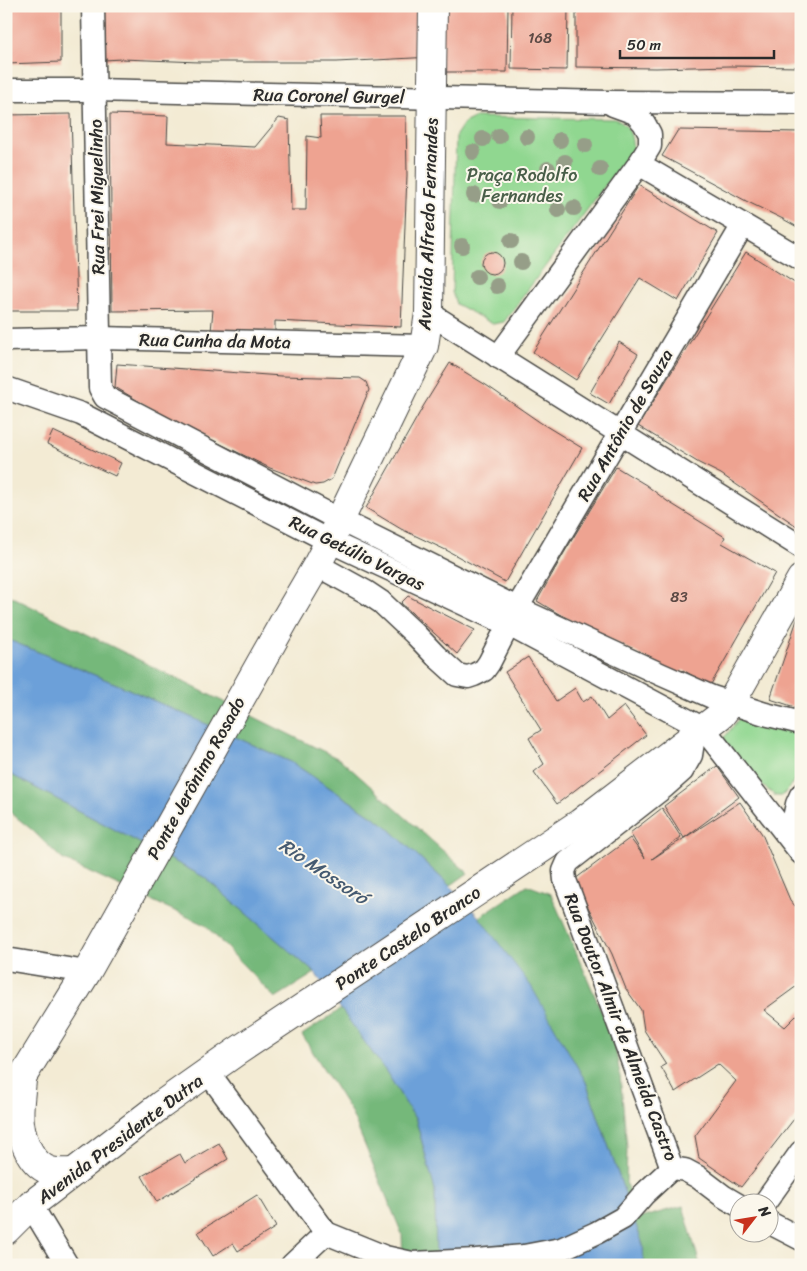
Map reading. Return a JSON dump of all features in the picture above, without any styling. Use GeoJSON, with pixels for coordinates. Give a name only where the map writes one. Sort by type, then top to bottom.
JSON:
{"type":"FeatureCollection","features":[{"type":"Feature","properties":{"kind":"main road","name":"Avenida Alfredo Fernandes"},"geometry":{"type":"LineString","coordinates":[[286,618],[317,566],[424,346],[429,313],[433,6]]}},
{"type":"Feature","properties":{"kind":"main road","name":"Ponte Castelo Branco"},"geometry":{"type":"LineString","coordinates":[[236,1052],[580,823],[721,715],[730,703],[801,579]]}},
{"type":"Feature","properties":{"kind":"main road","name":"Ponte Jerônimo Rosado"},"geometry":{"type":"LineString","coordinates":[[87,972],[286,618]]}},
{"type":"Feature","properties":{"kind":"main road"},"geometry":{"type":"LineString","coordinates":[[6,1103],[87,972]]}},
{"type":"Feature","properties":{"kind":"main road","name":"Avenida Presidente Dutra"},"geometry":{"type":"LineString","coordinates":[[6,1230],[31,1205],[161,1105],[236,1052]]}},
{"type":"Feature","properties":{"kind":"main road"},"geometry":{"type":"LineString","coordinates":[[23,1076],[20,1125],[27,1150],[38,1164],[51,1171],[74,1172]]}},
{"type":"Feature","properties":{"kind":"street","name":"Rua Frei Miguelinho"},"geometry":{"type":"LineString","coordinates":[[93,6],[100,388]]}},
{"type":"Feature","properties":{"kind":"street","name":"Rua Coronel Gurgel"},"geometry":{"type":"LineString","coordinates":[[6,90],[94,90],[607,102],[801,103]]}},
{"type":"Feature","properties":{"kind":"street"},"geometry":{"type":"LineString","coordinates":[[498,357],[639,164],[650,146],[650,134],[644,123],[635,113],[607,102]]}},
{"type":"Feature","properties":{"kind":"street"},"geometry":{"type":"LineString","coordinates":[[639,164],[801,259]]}},
{"type":"Feature","properties":{"kind":"street","name":"Rua Antônio de Souza"},"geometry":{"type":"LineString","coordinates":[[366,592],[381,602],[457,675],[468,677],[484,670],[620,433],[743,225]]}},
{"type":"Feature","properties":{"kind":"street"},"geometry":{"type":"LineString","coordinates":[[429,313],[801,547]]}},
{"type":"Feature","properties":{"kind":"street","name":"Rua Cunha da Mota"},"geometry":{"type":"LineString","coordinates":[[6,340],[100,338],[424,346]]}},
{"type":"Feature","properties":{"kind":"street","name":"Rua Getúlio Vargas"},"geometry":{"type":"LineString","coordinates":[[6,388],[81,414],[334,530],[513,617],[699,733]]}},
{"type":"Feature","properties":{"kind":"street","name":"Rua Getúlio Vargas"},"geometry":{"type":"LineString","coordinates":[[100,388],[105,397],[334,530],[374,562],[730,703],[801,723]]}},
{"type":"Feature","properties":{"kind":"street"},"geometry":{"type":"LineString","coordinates":[[317,566],[366,592],[374,562]]}},
{"type":"Feature","properties":{"kind":"street"},"geometry":{"type":"LineString","coordinates":[[699,733],[801,853]]}},
{"type":"Feature","properties":{"kind":"street","name":"Rua Doutor Almir de Almeida Castro"},"geometry":{"type":"LineString","coordinates":[[699,733],[691,755],[682,771],[664,788],[568,862],[564,871],[565,880],[672,1168],[685,1170],[698,1177],[730,1200]]}},
{"type":"Feature","properties":{"kind":"street"},"geometry":{"type":"LineString","coordinates":[[797,830],[797,804],[801,794]]}},
{"type":"Feature","properties":{"kind":"street"},"geometry":{"type":"LineString","coordinates":[[6,958],[87,972]]}},
{"type":"Feature","properties":{"kind":"street"},"geometry":{"type":"LineString","coordinates":[[208,1072],[326,1233],[385,1257],[412,1263],[524,1256],[561,1249],[624,1218],[644,1194],[672,1168]]}},
{"type":"Feature","properties":{"kind":"street"},"geometry":{"type":"LineString","coordinates":[[771,1194],[801,1152]]}},
{"type":"Feature","properties":{"kind":"street"},"geometry":{"type":"LineString","coordinates":[[31,1205],[67,1265]]}},
{"type":"Feature","properties":{"kind":"street"},"geometry":{"type":"LineString","coordinates":[[780,1228],[801,1239]]}},
{"type":"Feature","properties":{"kind":"street"},"geometry":{"type":"LineString","coordinates":[[292,1265],[326,1233]]}},
{"type":"Feature","properties":{"kind":"green space","name":"Praça Rodolfo Fernandes"},"geometry":{"type":"Polygon","coordinates":[[[476,117],[615,119],[624,124],[629,130],[633,148],[504,322],[493,324],[456,304],[452,292],[456,135],[464,123],[476,117]]]}},
{"type":"Feature","properties":{"kind":"green space"},"geometry":{"type":"Polygon","coordinates":[[[6,594],[341,760],[468,873],[450,886],[384,824],[291,762],[119,685],[6,639],[6,594]]]}},
{"type":"Feature","properties":{"kind":"green space"},"geometry":{"type":"Polygon","coordinates":[[[741,716],[801,729],[801,768],[789,789],[782,796],[776,796],[755,780],[723,739],[741,716]]]}},
{"type":"Feature","properties":{"kind":"green space"},"geometry":{"type":"Polygon","coordinates":[[[6,772],[204,877],[315,973],[275,998],[205,925],[62,859],[31,829],[6,809],[6,772]]]}},
{"type":"Feature","properties":{"kind":"green space"},"geometry":{"type":"Polygon","coordinates":[[[527,885],[551,894],[614,1040],[620,1075],[627,1147],[626,1184],[640,1218],[683,1206],[700,1265],[644,1265],[643,1245],[586,1082],[479,917],[527,885]]]}},
{"type":"Feature","properties":{"kind":"green space"},"geometry":{"type":"Polygon","coordinates":[[[341,1009],[387,1073],[416,1120],[435,1190],[436,1265],[403,1265],[402,1234],[351,1112],[302,1035],[341,1009]]]}},
{"type":"Feature","properties":{"kind":"water","name":"Rio Mossoró"},"geometry":{"type":"Polygon","coordinates":[[[6,639],[119,685],[291,762],[384,824],[450,886],[479,917],[531,986],[586,1082],[643,1245],[644,1265],[436,1265],[435,1190],[416,1120],[387,1073],[315,973],[204,877],[6,772],[6,639]]]}},
{"type":"Feature","properties":{"kind":"building"},"geometry":{"type":"Polygon","coordinates":[[[6,6],[61,6],[61,62],[6,64],[6,6]]]}},
{"type":"Feature","properties":{"kind":"building"},"geometry":{"type":"Polygon","coordinates":[[[104,6],[433,6],[432,57],[337,62],[104,60],[104,6]]]}},
{"type":"Feature","properties":{"kind":"building"},"geometry":{"type":"Polygon","coordinates":[[[440,6],[508,6],[507,72],[439,72],[440,6]]]}},
{"type":"Feature","properties":{"kind":"building"},"geometry":{"type":"Polygon","coordinates":[[[512,6],[568,6],[567,70],[511,69],[512,6]]]}},
{"type":"Feature","properties":{"kind":"building"},"geometry":{"type":"Polygon","coordinates":[[[576,6],[801,6],[801,67],[576,67],[576,6]]]}},
{"type":"Feature","properties":{"kind":"building"},"geometry":{"type":"Polygon","coordinates":[[[71,114],[77,311],[6,311],[6,115],[71,114]]]}},
{"type":"Feature","properties":{"kind":"building"},"geometry":{"type":"Polygon","coordinates":[[[110,114],[168,116],[167,143],[255,147],[279,118],[289,120],[291,210],[306,210],[307,136],[321,138],[320,116],[406,116],[407,175],[401,327],[275,321],[275,332],[211,331],[213,310],[112,311],[110,114]]]}},
{"type":"Feature","properties":{"kind":"building"},"geometry":{"type":"Polygon","coordinates":[[[678,130],[801,132],[801,229],[662,156],[678,130]]]}},
{"type":"Feature","properties":{"kind":"building"},"geometry":{"type":"Polygon","coordinates":[[[639,185],[718,233],[678,301],[640,278],[576,380],[533,352],[639,185]]]}},
{"type":"Feature","properties":{"kind":"building"},"geometry":{"type":"Polygon","coordinates":[[[492,252],[500,255],[503,263],[500,271],[492,274],[484,271],[481,263],[484,255],[492,252]]]}},
{"type":"Feature","properties":{"kind":"building"},"geometry":{"type":"Polygon","coordinates":[[[746,252],[801,287],[801,529],[721,474],[638,426],[746,252]]]}},
{"type":"Feature","properties":{"kind":"building"},"geometry":{"type":"Polygon","coordinates":[[[619,342],[638,354],[609,404],[590,393],[619,342]]]}},
{"type":"Feature","properties":{"kind":"building"},"geometry":{"type":"Polygon","coordinates":[[[450,363],[582,448],[505,582],[448,551],[401,529],[366,508],[450,363]]]}},
{"type":"Feature","properties":{"kind":"building"},"geometry":{"type":"Polygon","coordinates":[[[117,364],[281,376],[360,378],[366,382],[369,390],[332,479],[323,484],[315,485],[270,468],[165,417],[115,387],[117,364]]]}},
{"type":"Feature","properties":{"kind":"building"},"geometry":{"type":"Polygon","coordinates":[[[53,431],[121,463],[115,476],[47,444],[53,431]]]}},
{"type":"Feature","properties":{"kind":"building"},"geometry":{"type":"Polygon","coordinates":[[[616,467],[725,537],[722,543],[775,573],[710,686],[683,670],[679,677],[635,652],[569,620],[537,601],[616,467]]]}},
{"type":"Feature","properties":{"kind":"building"},"geometry":{"type":"Polygon","coordinates":[[[408,596],[475,630],[457,654],[401,603],[408,596]]]}},
{"type":"Feature","properties":{"kind":"building"},"geometry":{"type":"Polygon","coordinates":[[[801,608],[801,709],[770,699],[801,608]]]}},
{"type":"Feature","properties":{"kind":"building"},"geometry":{"type":"Polygon","coordinates":[[[528,657],[556,701],[575,688],[583,702],[592,696],[607,720],[624,706],[646,735],[557,804],[534,772],[544,764],[529,738],[541,730],[505,672],[528,657]]]}},
{"type":"Feature","properties":{"kind":"building"},"geometry":{"type":"Polygon","coordinates":[[[717,766],[739,797],[684,838],[664,806],[717,766]]]}},
{"type":"Feature","properties":{"kind":"building"},"geometry":{"type":"Polygon","coordinates":[[[740,802],[762,834],[790,900],[801,913],[801,983],[764,1010],[785,1027],[801,1011],[801,1110],[741,1187],[699,1158],[695,1136],[736,1081],[718,1064],[675,1092],[661,1067],[666,1064],[644,1030],[641,1010],[626,989],[612,954],[586,903],[571,882],[630,838],[645,858],[630,833],[662,808],[681,837],[652,859],[740,802]]]}},
{"type":"Feature","properties":{"kind":"building"},"geometry":{"type":"Polygon","coordinates":[[[219,1143],[228,1159],[157,1202],[142,1176],[180,1154],[185,1163],[219,1143]]]}},
{"type":"Feature","properties":{"kind":"building"},"geometry":{"type":"Polygon","coordinates":[[[257,1195],[276,1227],[238,1251],[233,1243],[213,1256],[198,1232],[257,1195]]]}}]}
